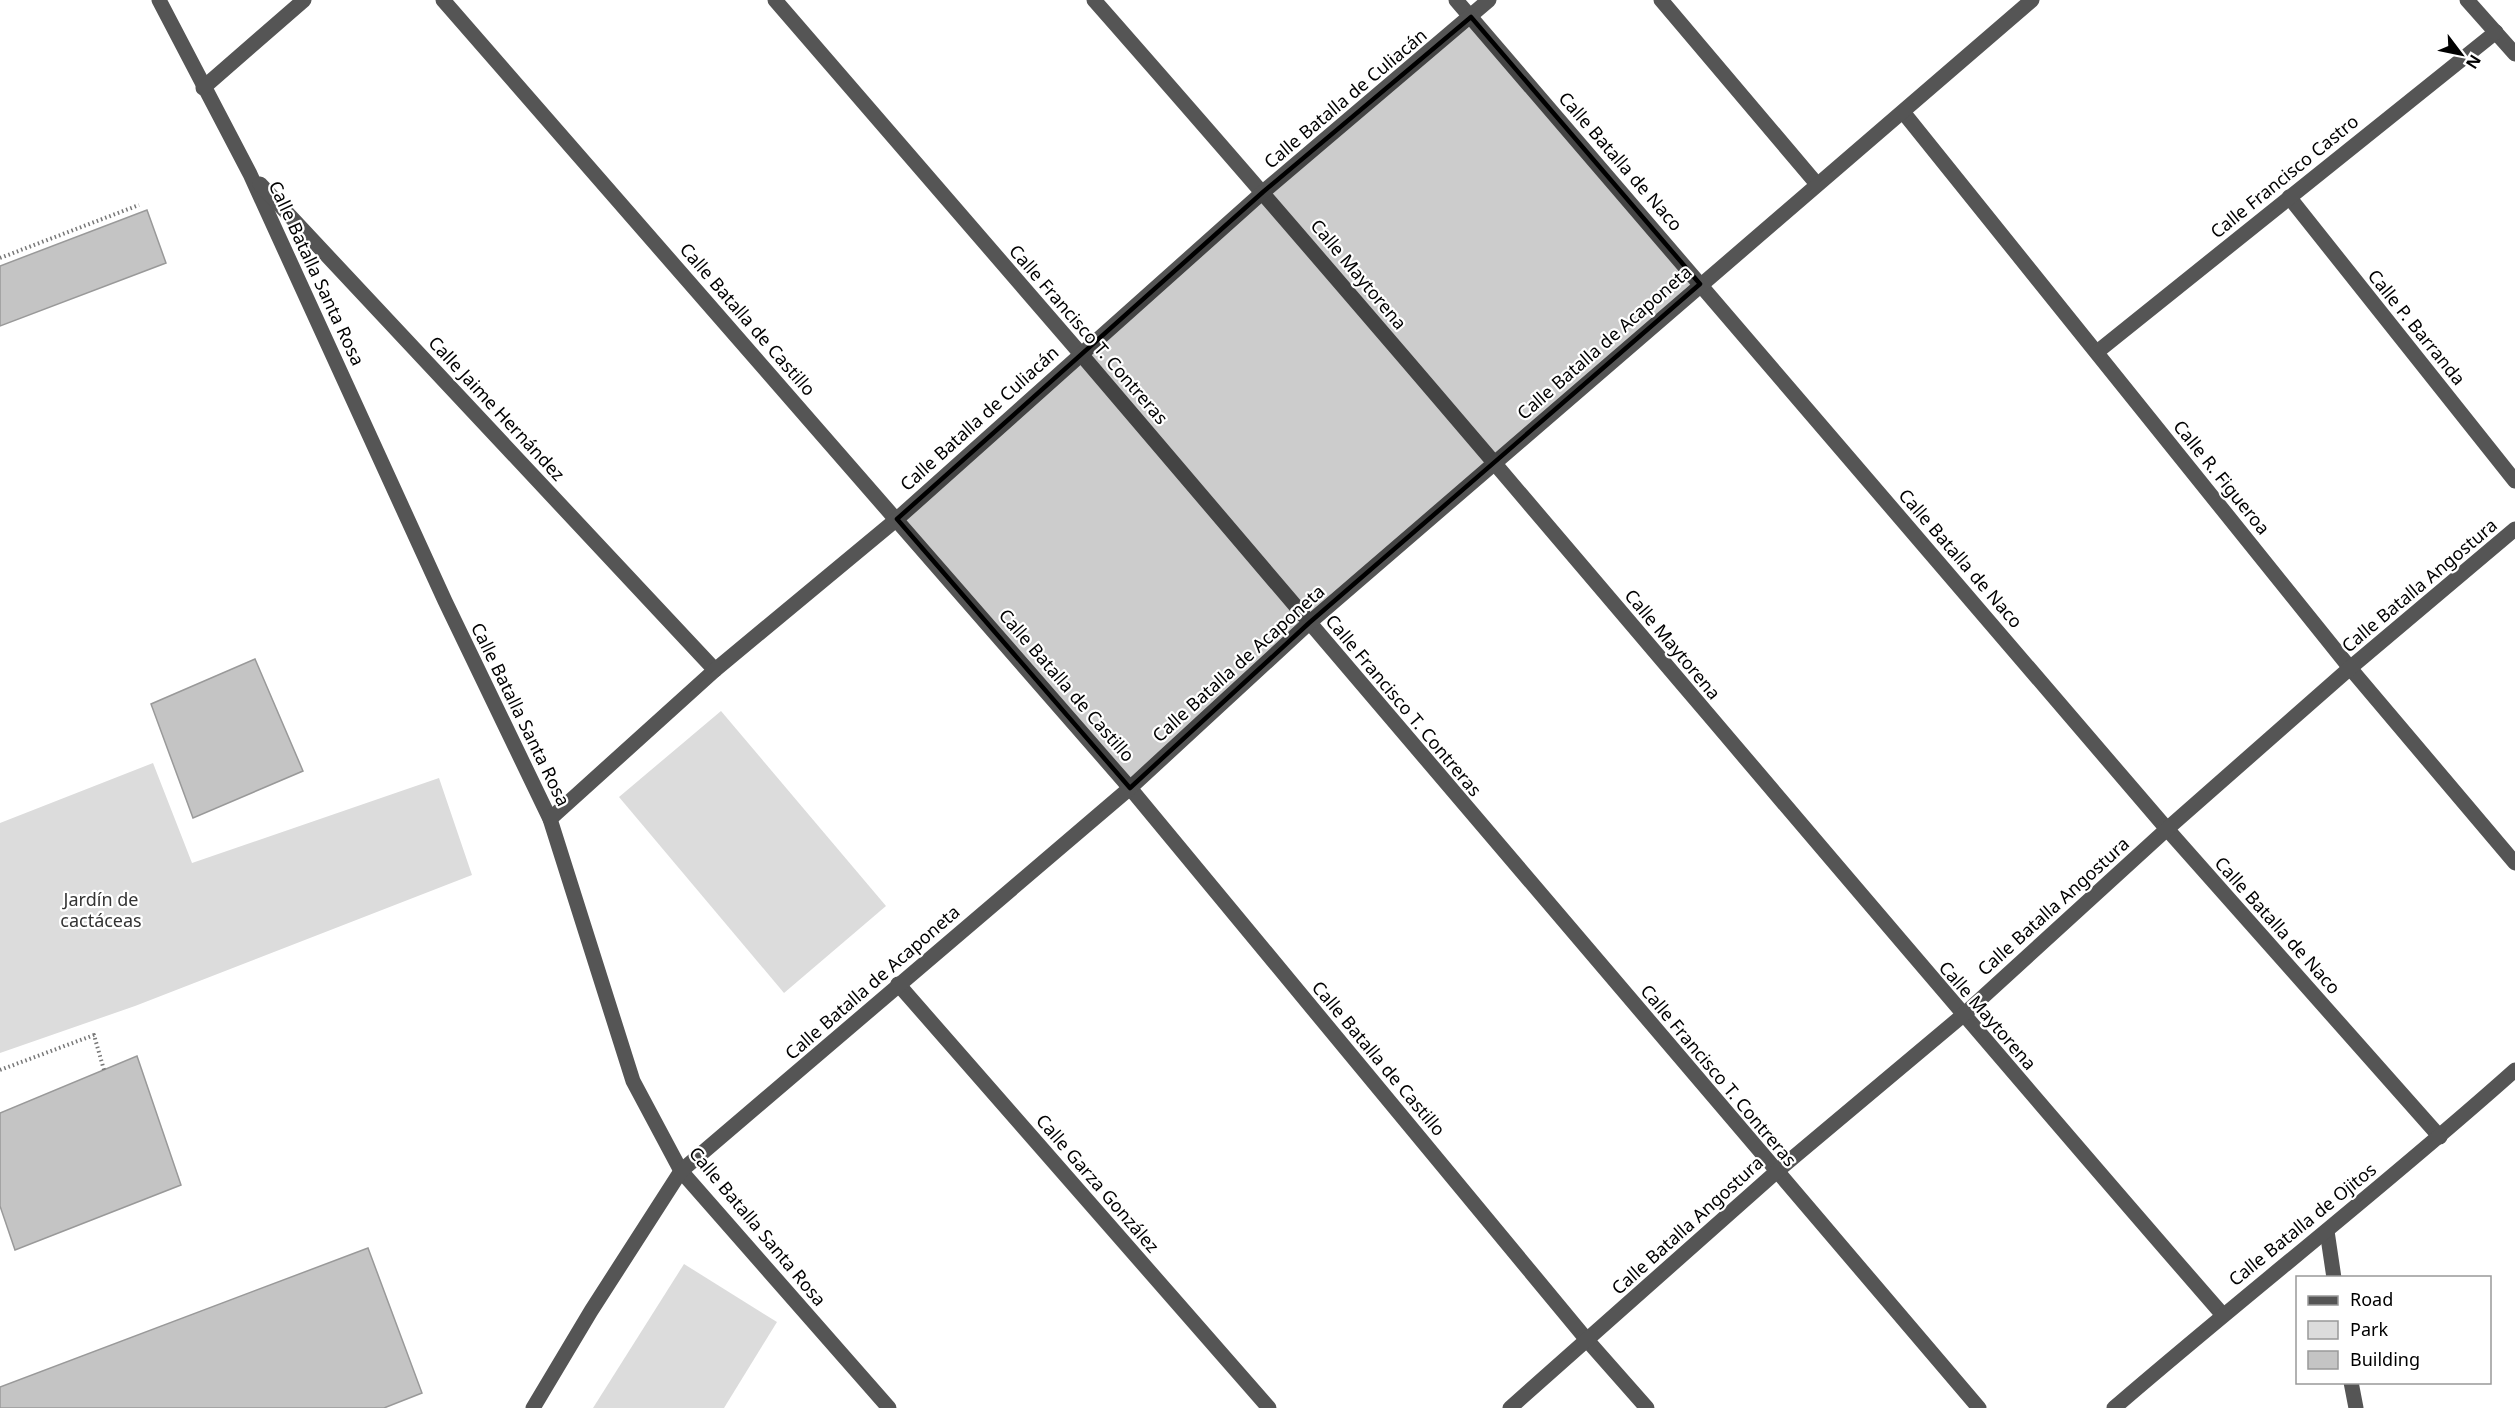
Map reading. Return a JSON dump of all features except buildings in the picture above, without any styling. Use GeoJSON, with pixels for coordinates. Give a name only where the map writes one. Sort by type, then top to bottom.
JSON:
{"type":"FeatureCollection","features":[{"type":"Feature","properties":{"kind":"street","name":"Calle Batalla Santa Rosa"},"geometry":{"type":"LineString","coordinates":[[159,0],[250,174],[440,590],[550,819],[633,1081],[681,1171],[889,1408]]}},
{"type":"Feature","properties":{"kind":"street"},"geometry":{"type":"LineString","coordinates":[[204,88],[304,0]]}},
{"type":"Feature","properties":{"kind":"street","name":"Calle Batalla de Castillo"},"geometry":{"type":"LineString","coordinates":[[443,0],[1130,788],[1587,1340],[1647,1408]]}},
{"type":"Feature","properties":{"kind":"street","name":"Calle Francisco T. Contreras"},"geometry":{"type":"LineString","coordinates":[[775,0],[1080,353],[1979,1408]]}},
{"type":"Feature","properties":{"kind":"street","name":"Calle Maytorena"},"geometry":{"type":"LineString","coordinates":[[1094,0],[1263,192],[1962,1016],[2222,1314]]}},
{"type":"Feature","properties":{"kind":"street","name":"Calle Batalla de Naco"},"geometry":{"type":"LineString","coordinates":[[1456,0],[2167,829],[2440,1137]]}},
{"type":"Feature","properties":{"kind":"street","name":"Calle Batalla de Culiacán"},"geometry":{"type":"LineString","coordinates":[[550,819],[715,670],[897,519],[1080,353],[1263,192],[1489,0]]}},
{"type":"Feature","properties":{"kind":"street"},"geometry":{"type":"LineString","coordinates":[[1661,0],[1816,183]]}},
{"type":"Feature","properties":{"kind":"street","name":"Calle Batalla de Acaponeta"},"geometry":{"type":"LineString","coordinates":[[533,1408],[591,1311],[681,1171],[1130,788],[1309,623],[1495,464],[1816,183],[1903,112],[2032,0]]}},
{"type":"Feature","properties":{"kind":"street"},"geometry":{"type":"LineString","coordinates":[[2468,0],[2515,54]]}},
{"type":"Feature","properties":{"kind":"street","name":"Calle Francisco Castro"},"geometry":{"type":"LineString","coordinates":[[2097,352],[2496,32]]}},
{"type":"Feature","properties":{"kind":"street","name":"Calle R. Figueroa"},"geometry":{"type":"LineString","coordinates":[[1903,112],[2350,668],[2515,863]]}},
{"type":"Feature","properties":{"kind":"street","name":"Calle Jaime Hernández"},"geometry":{"type":"LineString","coordinates":[[250,174],[715,670]]}},
{"type":"Feature","properties":{"kind":"street","name":"Calle P. Barranda"},"geometry":{"type":"LineString","coordinates":[[2289,197],[2515,481]]}},
{"type":"Feature","properties":{"kind":"street","name":"Calle Batalla Angostura"},"geometry":{"type":"LineString","coordinates":[[1510,1408],[1776,1172],[1962,1016],[2167,829],[2350,668],[2515,529]]}},
{"type":"Feature","properties":{"kind":"street","name":"Calle Garza González"},"geometry":{"type":"LineString","coordinates":[[898,984],[1269,1408]]}},
{"type":"Feature","properties":{"kind":"street","name":"Calle Batalla de Ojitos"},"geometry":{"type":"LineString","coordinates":[[2114,1408],[2222,1314],[2440,1137],[2515,1070]]}},
{"type":"Feature","properties":{"kind":"street"},"geometry":{"type":"LineString","coordinates":[[2327,1231],[2334,1276]]}},
{"type":"Feature","properties":{"kind":"street"},"geometry":{"type":"LineString","coordinates":[[2352,1384],[2356,1408]]}},
{"type":"Feature","properties":{"kind":"path"},"geometry":{"type":"LineString","coordinates":[[0,258],[139,205]]}},
{"type":"Feature","properties":{"kind":"path"},"geometry":{"type":"LineString","coordinates":[[0,1071],[94,1035],[104,1070]]}},
{"type":"Feature","properties":{"kind":"highlighted area"},"geometry":{"type":"Polygon","coordinates":[[[1471,17],[1700,284],[1309,623],[1130,788],[897,519],[1263,192],[1471,17]]]}},
{"type":"Feature","properties":{"kind":"green space"},"geometry":{"type":"Polygon","coordinates":[[[721,711],[886,906],[784,993],[619,797],[721,711]]]}},
{"type":"Feature","properties":{"kind":"green space","name":"Jardín de cactáceas"},"geometry":{"type":"Polygon","coordinates":[[[153,763],[192,863],[439,778],[472,875],[135,1006],[0,1053],[0,823],[153,763]]]}},
{"type":"Feature","properties":{"kind":"green space"},"geometry":{"type":"Polygon","coordinates":[[[684,1264],[777,1322],[724,1408],[593,1408],[684,1264]]]}}]}
